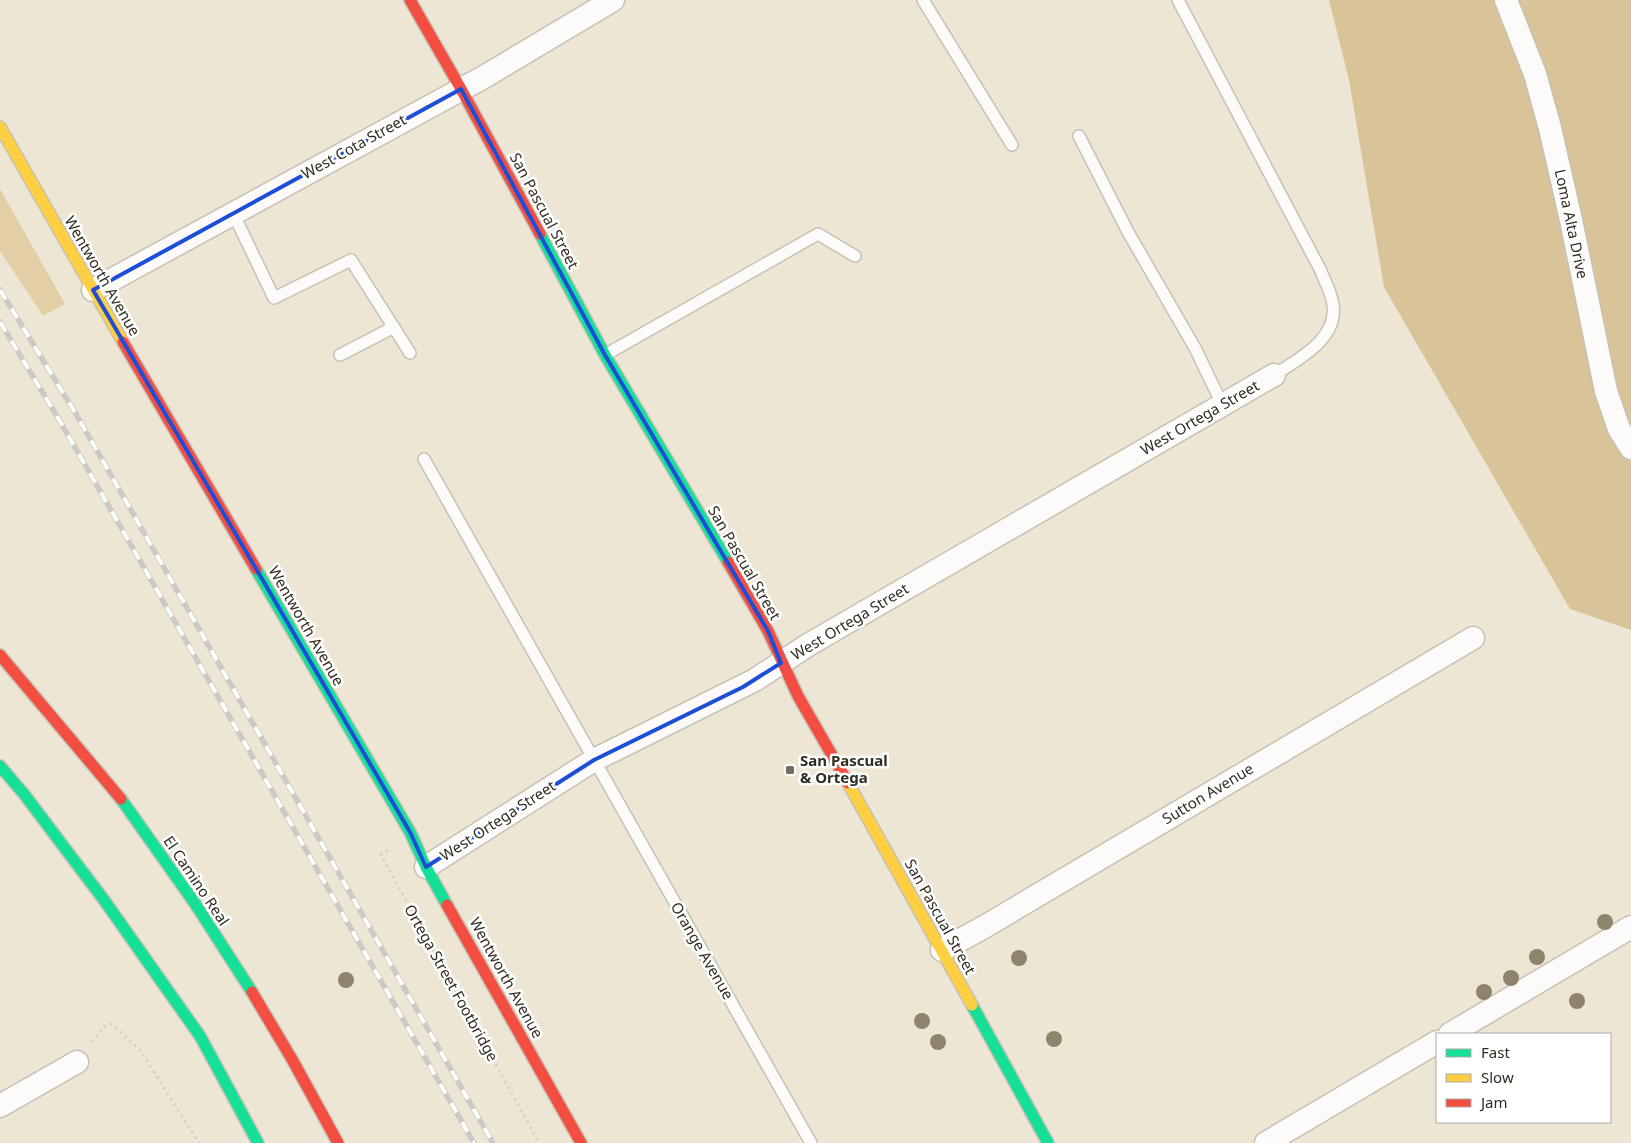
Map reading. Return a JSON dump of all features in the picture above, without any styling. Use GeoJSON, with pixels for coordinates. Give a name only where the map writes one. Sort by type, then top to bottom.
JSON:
{"type":"FeatureCollection","features":[{"type":"Feature","properties":{"kind":"main road","name":"San Pascual Street"},"geometry":{"type":"LineString","coordinates":[[410,0],[461,88],[605,355],[768,631],[781,663],[802,705],[942,950],[1048,1143]]}},
{"type":"Feature","properties":{"kind":"main road","name":"Wentworth Avenue"},"geometry":{"type":"LineString","coordinates":[[0,126],[93,290],[411,835],[426,867],[581,1143]]}},
{"type":"Feature","properties":{"kind":"main road","name":"El Camino Real"},"geometry":{"type":"LineString","coordinates":[[0,655],[88,759],[139,824],[255,996],[312,1092],[338,1143]]}},
{"type":"Feature","properties":{"kind":"main road"},"geometry":{"type":"LineString","coordinates":[[0,766],[24,794],[104,900],[200,1036],[258,1143]]}},
{"type":"Feature","properties":{"kind":"street","name":"West Cota Street"},"geometry":{"type":"LineString","coordinates":[[93,290],[484,77],[614,0]]}},
{"type":"Feature","properties":{"kind":"street","name":"Loma Alta Drive"},"geometry":{"type":"LineString","coordinates":[[1506,0],[1535,74],[1550,128],[1606,391],[1619,429],[1631,448]]}},
{"type":"Feature","properties":{"kind":"street","name":"West Ortega Street"},"geometry":{"type":"LineString","coordinates":[[426,867],[594,760],[743,687],[808,645],[1274,375]]}},
{"type":"Feature","properties":{"kind":"street","name":"Sutton Avenue"},"geometry":{"type":"LineString","coordinates":[[942,950],[1473,638]]}},
{"type":"Feature","properties":{"kind":"street"},"geometry":{"type":"LineString","coordinates":[[1452,1033],[1631,927]]}},
{"type":"Feature","properties":{"kind":"street"},"geometry":{"type":"LineString","coordinates":[[1266,1143],[1436,1043]]}},
{"type":"Feature","properties":{"kind":"street"},"geometry":{"type":"LineString","coordinates":[[0,1106],[76,1062]]}},
{"type":"Feature","properties":{"kind":"lane"},"geometry":{"type":"LineString","coordinates":[[923,0],[1012,145]]}},
{"type":"Feature","properties":{"kind":"lane"},"geometry":{"type":"LineString","coordinates":[[1178,0],[1320,271],[1333,301],[1334,318],[1317,345],[1304,356],[1274,375]]}},
{"type":"Feature","properties":{"kind":"lane"},"geometry":{"type":"LineString","coordinates":[[1079,136],[1128,232],[1195,348],[1222,404]]}},
{"type":"Feature","properties":{"kind":"lane"},"geometry":{"type":"LineString","coordinates":[[233,213],[274,298],[351,260],[410,353]]}},
{"type":"Feature","properties":{"kind":"lane"},"geometry":{"type":"LineString","coordinates":[[605,355],[818,234],[855,256]]}},
{"type":"Feature","properties":{"kind":"lane"},"geometry":{"type":"LineString","coordinates":[[340,355],[394,327]]}},
{"type":"Feature","properties":{"kind":"lane","name":"Orange Avenue"},"geometry":{"type":"LineString","coordinates":[[424,459],[811,1143]]}},
{"type":"Feature","properties":{"kind":"path","name":"Ortega Street Footbridge"},"geometry":{"type":"LineString","coordinates":[[411,835],[381,855],[539,1143]]}},
{"type":"Feature","properties":{"kind":"path"},"geometry":{"type":"LineString","coordinates":[[76,1062],[106,1025],[112,1024],[140,1050],[199,1143]]}},
{"type":"Feature","properties":{"kind":"highlighted area"},"geometry":{"type":"Polygon","coordinates":[[[461,89],[605,355],[768,631],[781,663],[743,687],[594,760],[426,867],[410,832],[93,290],[461,89]]]}},
{"type":"Feature","properties":{"kind":"shaded area"},"geometry":{"type":"Polygon","coordinates":[[[1329,0],[1631,0],[1631,630],[1570,609],[1384,287],[1349,80],[1329,0]]]}},
{"type":"Feature","properties":{"kind":"shaded area"},"geometry":{"type":"Polygon","coordinates":[[[0,189],[65,304],[43,316],[0,251],[0,189]]]}},
{"type":"Feature","properties":{"kind":"railway"},"geometry":{"type":"LineString","coordinates":[[0,290],[76,414],[493,1143]]}},
{"type":"Feature","properties":{"kind":"railway"},"geometry":{"type":"LineString","coordinates":[[0,322],[61,423],[474,1143]]}},
{"type":"Feature","properties":{"kind":"traffic: fast"},"geometry":{"type":"LineString","coordinates":[[540,234],[605,355],[728,562]]}},
{"type":"Feature","properties":{"kind":"traffic: fast"},"geometry":{"type":"LineString","coordinates":[[256,569],[410,832],[426,867],[447,905]]}},
{"type":"Feature","properties":{"kind":"traffic: fast"},"geometry":{"type":"LineString","coordinates":[[0,766],[24,794],[104,900],[200,1036],[258,1143]]}},
{"type":"Feature","properties":{"kind":"traffic: fast"},"geometry":{"type":"LineString","coordinates":[[121,799],[194,902],[252,992]]}},
{"type":"Feature","properties":{"kind":"traffic: fast"},"geometry":{"type":"LineString","coordinates":[[972,1005],[1048,1143]]}},
{"type":"Feature","properties":{"kind":"traffic: slow"},"geometry":{"type":"LineString","coordinates":[[0,127],[123,342]]}},
{"type":"Feature","properties":{"kind":"traffic: slow"},"geometry":{"type":"LineString","coordinates":[[848,783],[972,1005]]}},
{"type":"Feature","properties":{"kind":"traffic: jam"},"geometry":{"type":"LineString","coordinates":[[410,0],[540,234]]}},
{"type":"Feature","properties":{"kind":"traffic: jam"},"geometry":{"type":"LineString","coordinates":[[123,342],[256,569]]}},
{"type":"Feature","properties":{"kind":"traffic: jam"},"geometry":{"type":"LineString","coordinates":[[728,562],[768,631],[798,696],[848,783]]}},
{"type":"Feature","properties":{"kind":"traffic: jam"},"geometry":{"type":"LineString","coordinates":[[0,655],[121,799]]}},
{"type":"Feature","properties":{"kind":"traffic: jam"},"geometry":{"type":"LineString","coordinates":[[447,905],[581,1143]]}},
{"type":"Feature","properties":{"kind":"traffic: jam"},"geometry":{"type":"LineString","coordinates":[[252,992],[338,1143]]}},
{"type":"Feature","properties":{"kind":"place","name":"San Pascual & Ortega"},"geometry":{"type":"Point","coordinates":[790,770]}}]}
